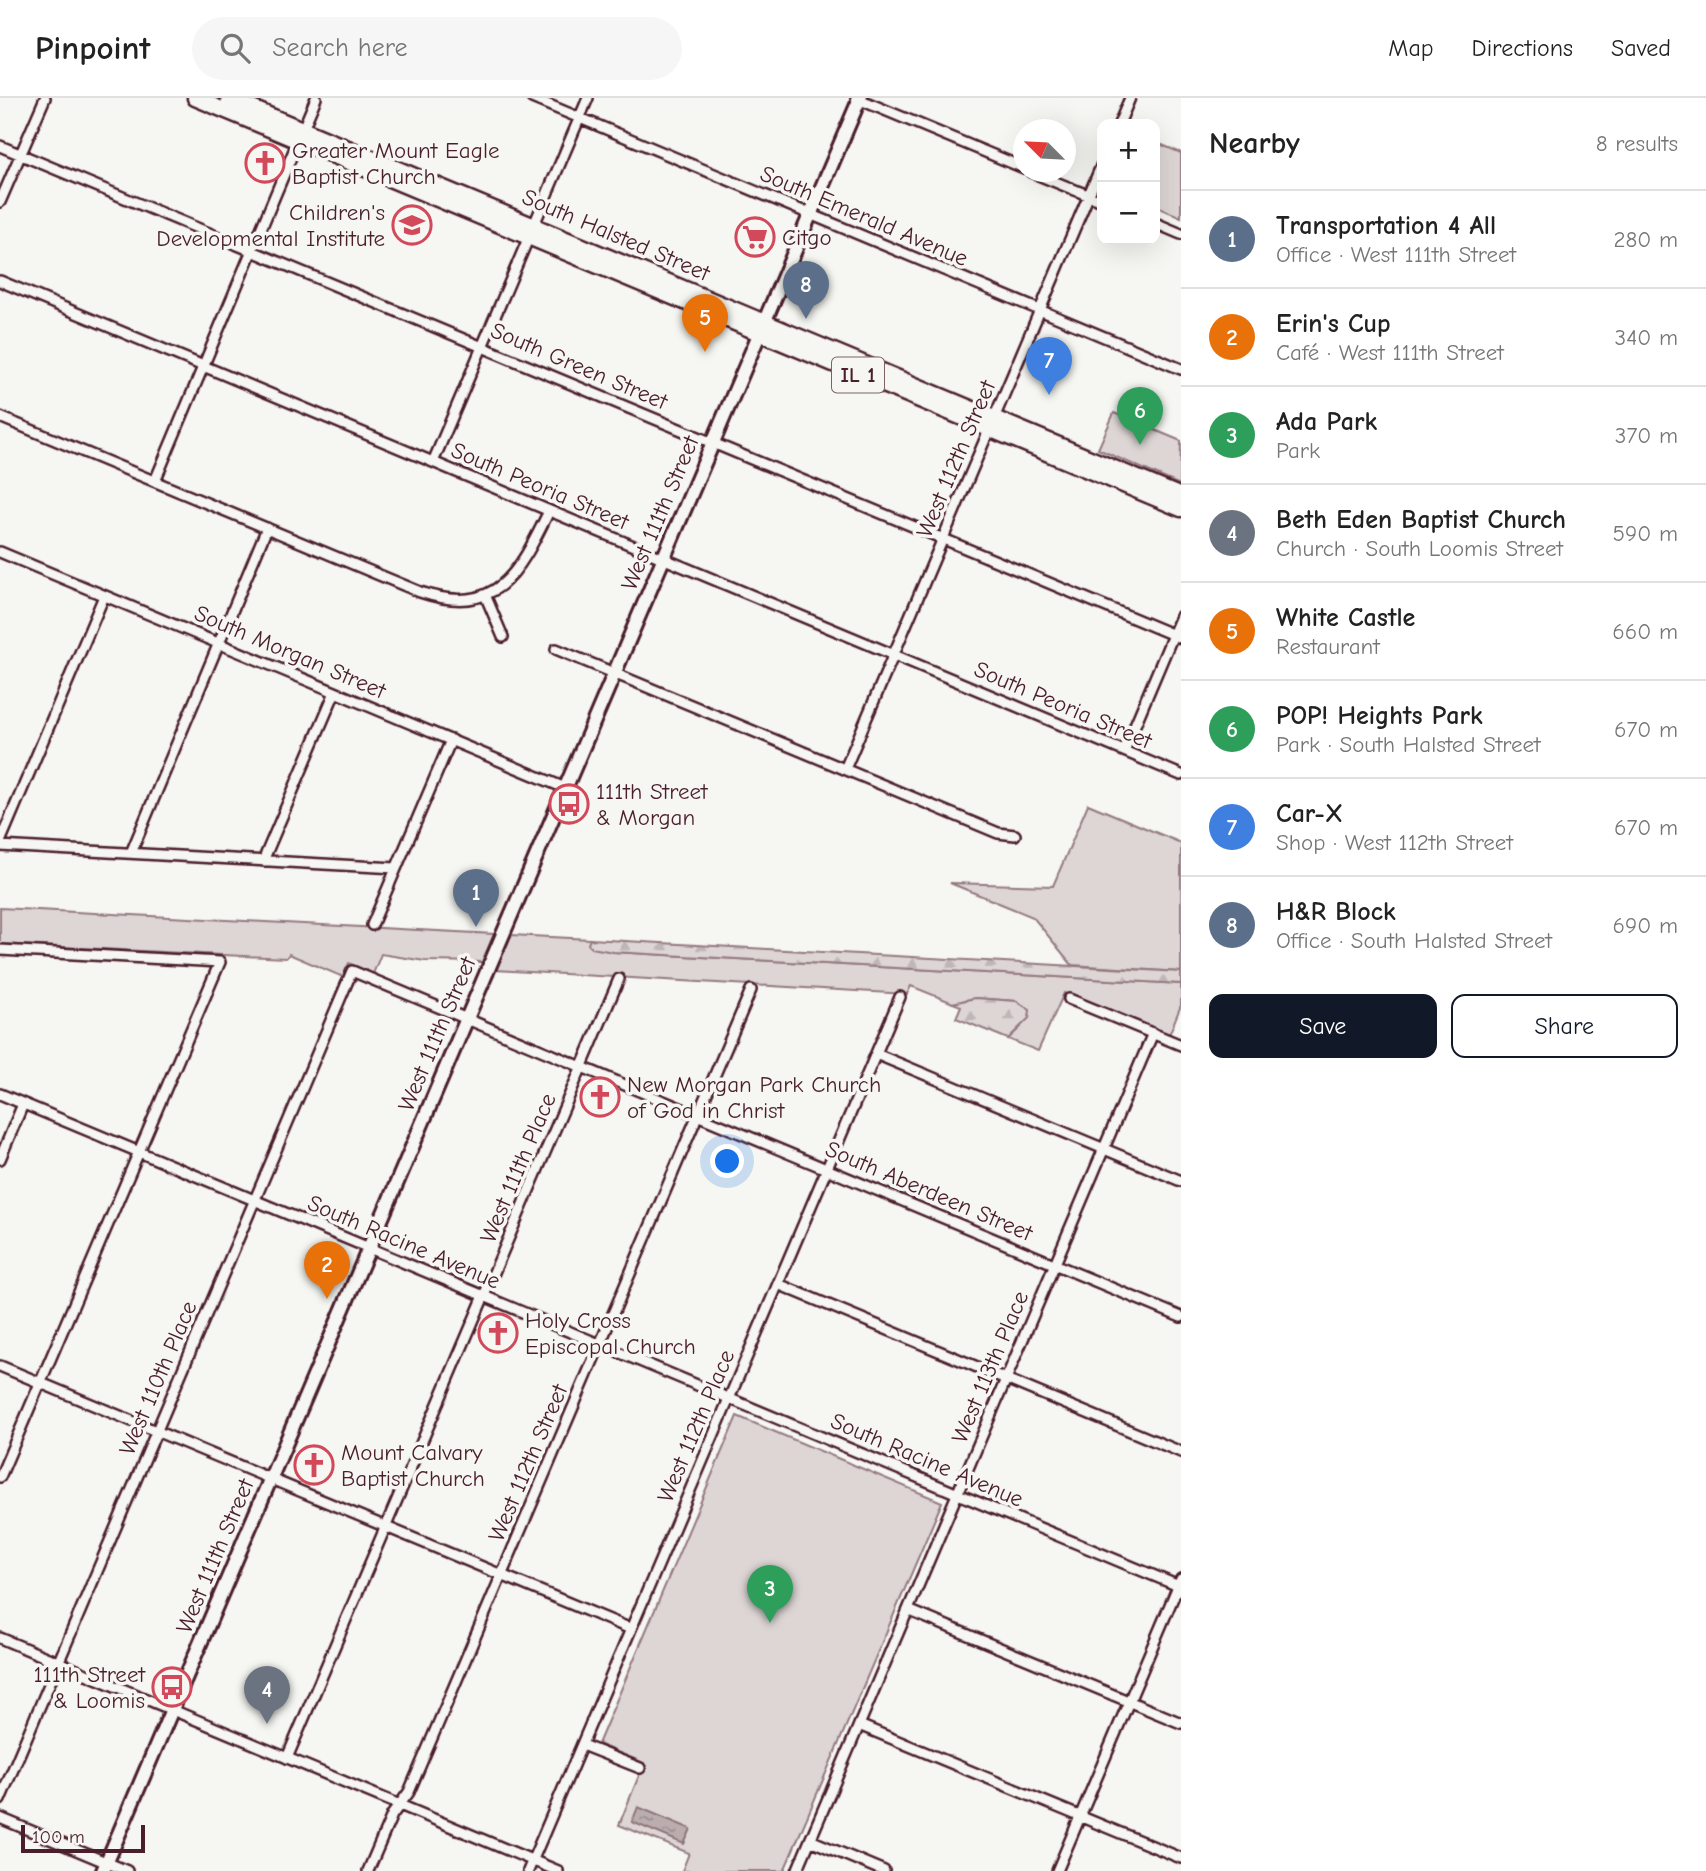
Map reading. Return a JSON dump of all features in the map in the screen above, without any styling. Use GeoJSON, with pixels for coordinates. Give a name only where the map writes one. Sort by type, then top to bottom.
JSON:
{"type":"FeatureCollection","features":[{"type":"Feature","properties":{"kind":"main road","name":"South Halsted Street"},"geometry":{"type":"LineString","coordinates":[[195,98],[300,135],[531,231],[992,424],[1181,509]]}},
{"type":"Feature","properties":{"kind":"main road","name":"South Halsted Street"},"geometry":{"type":"LineString","coordinates":[[228,98],[300,135]]}},
{"type":"Feature","properties":{"kind":"main road","name":"West 111th Street"},"geometry":{"type":"LineString","coordinates":[[105,1867],[858,98]]}},
{"type":"Feature","properties":{"kind":"main road","name":"South Halsted Street"},"geometry":{"type":"LineString","coordinates":[[992,424],[1181,496]]}},
{"type":"Feature","properties":{"kind":"street"},"geometry":{"type":"LineString","coordinates":[[0,202],[45,98]]}},
{"type":"Feature","properties":{"kind":"street"},"geometry":{"type":"LineString","coordinates":[[155,481],[316,98]]}},
{"type":"Feature","properties":{"kind":"street","name":"South Emerald Avenue"},"geometry":{"type":"LineString","coordinates":[[531,98],[1181,369]]}},
{"type":"Feature","properties":{"kind":"street"},"geometry":{"type":"LineString","coordinates":[[433,462],[588,98]]}},
{"type":"Feature","properties":{"kind":"street"},"geometry":{"type":"LineString","coordinates":[[858,98],[1013,163]]}},
{"type":"Feature","properties":{"kind":"street"},"geometry":{"type":"LineString","coordinates":[[1121,119],[1130,98]]}},
{"type":"Feature","properties":{"kind":"street","name":"South Green Street"},"geometry":{"type":"LineString","coordinates":[[0,146],[1177,637]]}},
{"type":"Feature","properties":{"kind":"street","name":"West 112th Street"},"geometry":{"type":"LineString","coordinates":[[845,769],[1097,176]]}},
{"type":"Feature","properties":{"kind":"street"},"geometry":{"type":"LineString","coordinates":[[1055,182],[1097,199]]}},
{"type":"Feature","properties":{"kind":"street"},"geometry":{"type":"LineString","coordinates":[[1160,225],[1181,234]]}},
{"type":"Feature","properties":{"kind":"street","name":"South Peoria Street"},"geometry":{"type":"LineString","coordinates":[[0,281],[1181,775]]}},
{"type":"Feature","properties":{"kind":"street"},"geometry":{"type":"LineString","coordinates":[[0,417],[433,597],[457,600],[486,597],[519,568],[549,511]]}},
{"type":"Feature","properties":{"kind":"street"},"geometry":{"type":"LineString","coordinates":[[131,853],[267,528]]}},
{"type":"Feature","properties":{"kind":"street","name":"South Morgan Street"},"geometry":{"type":"LineString","coordinates":[[0,552],[565,788]]}},
{"type":"Feature","properties":{"kind":"street"},"geometry":{"type":"LineString","coordinates":[[104,596],[0,844],[396,868]]}},
{"type":"Feature","properties":{"kind":"street"},"geometry":{"type":"LineString","coordinates":[[486,597],[503,637]]}},
{"type":"Feature","properties":{"kind":"street"},"geometry":{"type":"LineString","coordinates":[[1124,751],[1177,637],[1181,616]]}},
{"type":"Feature","properties":{"kind":"street"},"geometry":{"type":"LineString","coordinates":[[556,649],[998,834],[1015,835]]}},
{"type":"Feature","properties":{"kind":"street"},"geometry":{"type":"LineString","coordinates":[[263,860],[335,692]]}},
{"type":"Feature","properties":{"kind":"street"},"geometry":{"type":"LineString","coordinates":[[372,925],[451,740]]}},
{"type":"Feature","properties":{"kind":"street"},"geometry":{"type":"LineString","coordinates":[[0,950],[220,962],[0,1477]]}},
{"type":"Feature","properties":{"kind":"street","name":"South Aberdeen Street"},"geometry":{"type":"LineString","coordinates":[[352,971],[1181,1317]]}},
{"type":"Feature","properties":{"kind":"street","name":"West 110th Place"},"geometry":{"type":"LineString","coordinates":[[0,1800],[352,971]]}},
{"type":"Feature","properties":{"kind":"street","name":"West 111th Place"},"geometry":{"type":"LineString","coordinates":[[287,1758],[620,979]]}},
{"type":"Feature","properties":{"kind":"street","name":"West 112th Street"},"geometry":{"type":"LineString","coordinates":[[368,1871],[399,1805],[409,1792],[751,990]]}},
{"type":"Feature","properties":{"kind":"street","name":"West 112th Place"},"geometry":{"type":"LineString","coordinates":[[528,1871],[900,997]]}},
{"type":"Feature","properties":{"kind":"street"},"geometry":{"type":"LineString","coordinates":[[1069,999],[1181,1045]]}},
{"type":"Feature","properties":{"kind":"street","name":"West 113th Place"},"geometry":{"type":"LineString","coordinates":[[797,1871],[1153,1033]]}},
{"type":"Feature","properties":{"kind":"street"},"geometry":{"type":"LineString","coordinates":[[876,1054],[1181,1181]]}},
{"type":"Feature","properties":{"kind":"street","name":"South Racine Avenue"},"geometry":{"type":"LineString","coordinates":[[0,1094],[957,1494],[1180,1584]]}},
{"type":"Feature","properties":{"kind":"street"},"geometry":{"type":"LineString","coordinates":[[0,1159],[23,1104]]}},
{"type":"Feature","properties":{"kind":"street"},"geometry":{"type":"LineString","coordinates":[[778,1284],[1181,1452]]}},
{"type":"Feature","properties":{"kind":"street"},"geometry":{"type":"LineString","coordinates":[[0,1366],[631,1629]]}},
{"type":"Feature","properties":{"kind":"street"},"geometry":{"type":"LineString","coordinates":[[1057,1871],[1180,1584]]}},
{"type":"Feature","properties":{"kind":"street"},"geometry":{"type":"LineString","coordinates":[[908,1610],[1181,1723]]}},
{"type":"Feature","properties":{"kind":"street"},"geometry":{"type":"LineString","coordinates":[[0,1638],[558,1871]]}},
{"type":"Feature","properties":{"kind":"street"},"geometry":{"type":"LineString","coordinates":[[859,1725],[1181,1858]]}},
{"type":"Feature","properties":{"kind":"street"},"geometry":{"type":"LineString","coordinates":[[582,1745],[640,1768]]}},
{"type":"Feature","properties":{"kind":"street"},"geometry":{"type":"LineString","coordinates":[[0,1818],[105,1867],[127,1871]]}},
{"type":"Feature","properties":{"kind":"street"},"geometry":{"type":"LineString","coordinates":[[810,1840],[884,1871]]}},
{"type":"Feature","properties":{"kind":"green space"},"geometry":{"type":"Polygon","coordinates":[[[1160,144],[1181,153],[1181,217],[1160,208],[1160,144]]]}},
{"type":"Feature","properties":{"kind":"green space"},"geometry":{"type":"Polygon","coordinates":[[[1114,413],[1181,441],[1180,485],[1098,449],[1114,413]]]}},
{"type":"Feature","properties":{"kind":"green space"},"geometry":{"type":"Polygon","coordinates":[[[1088,804],[1181,843],[1181,972],[1072,965],[1033,917],[950,883],[1053,886],[1088,804]]]}},
{"type":"Feature","properties":{"kind":"green space"},"geometry":{"type":"Polygon","coordinates":[[[0,908],[494,934],[482,962],[425,961],[381,954],[373,974],[349,963],[343,977],[289,954],[286,958],[0,944],[0,908]]]}},
{"type":"Feature","properties":{"kind":"green space"},"geometry":{"type":"Polygon","coordinates":[[[511,935],[590,939],[589,944],[613,952],[1181,984],[1181,1005],[1169,1035],[1064,993],[1038,1051],[1008,1039],[1021,1027],[1017,1001],[975,998],[953,1003],[911,986],[907,994],[495,970],[511,935]]]}},
{"type":"Feature","properties":{"kind":"green space"},"geometry":{"type":"Polygon","coordinates":[[[590,939],[1181,972],[1181,984],[613,952],[592,948],[588,944],[590,939]]]}},
{"type":"Feature","properties":{"kind":"green space"},"geometry":{"type":"Polygon","coordinates":[[[975,998],[1016,1001],[1030,1010],[1029,1018],[1008,1039],[956,1018],[961,1006],[953,1003],[975,998]]]}},
{"type":"Feature","properties":{"kind":"green space"},"geometry":{"type":"Polygon","coordinates":[[[737,1416],[942,1502],[784,1871],[682,1871],[689,1853],[619,1825],[644,1763],[598,1744],[737,1416]]]}},
{"type":"Feature","properties":{"kind":"water"},"geometry":{"type":"Polygon","coordinates":[[[638,1807],[691,1829],[684,1844],[632,1822],[638,1807]]]}},
{"type":"Feature","properties":{"kind":"place","name":"Greater Mount Eagle Baptist Church"},"geometry":{"type":"Point","coordinates":[265,163]}},
{"type":"Feature","properties":{"kind":"place","name":"Children's Developmental Institute"},"geometry":{"type":"Point","coordinates":[412,225]}},
{"type":"Feature","properties":{"kind":"place","name":"Citgo"},"geometry":{"type":"Point","coordinates":[755,237]}},
{"type":"Feature","properties":{"kind":"place","name":"H&R Block"},"geometry":{"type":"Point","coordinates":[806,319]}},
{"type":"Feature","properties":{"kind":"place","name":"White Castle"},"geometry":{"type":"Point","coordinates":[705,352]}},
{"type":"Feature","properties":{"kind":"place","name":"Car-X"},"geometry":{"type":"Point","coordinates":[1049,395]}},
{"type":"Feature","properties":{"kind":"place","name":"POP! Heights Park"},"geometry":{"type":"Point","coordinates":[1140,445]}},
{"type":"Feature","properties":{"kind":"place","name":"111th Street & Morgan"},"geometry":{"type":"Point","coordinates":[569,804]}},
{"type":"Feature","properties":{"kind":"place","name":"Transportation 4 All"},"geometry":{"type":"Point","coordinates":[476,927]}},
{"type":"Feature","properties":{"kind":"place","name":"New Morgan Park Church of God in Christ"},"geometry":{"type":"Point","coordinates":[600,1097]}},
{"type":"Feature","properties":{"kind":"place","name":"Erin's Cup"},"geometry":{"type":"Point","coordinates":[327,1299]}},
{"type":"Feature","properties":{"kind":"place","name":"Holy Cross Episcopal Church"},"geometry":{"type":"Point","coordinates":[498,1333]}},
{"type":"Feature","properties":{"kind":"place","name":"Mount Calvary Baptist Church"},"geometry":{"type":"Point","coordinates":[314,1465]}},
{"type":"Feature","properties":{"kind":"place","name":"Ada Park"},"geometry":{"type":"Point","coordinates":[770,1623]}},
{"type":"Feature","properties":{"kind":"place","name":"111th Street & Loomis"},"geometry":{"type":"Point","coordinates":[172,1687]}},
{"type":"Feature","properties":{"kind":"place","name":"Beth Eden Baptist Church"},"geometry":{"type":"Point","coordinates":[267,1724]}}]}
